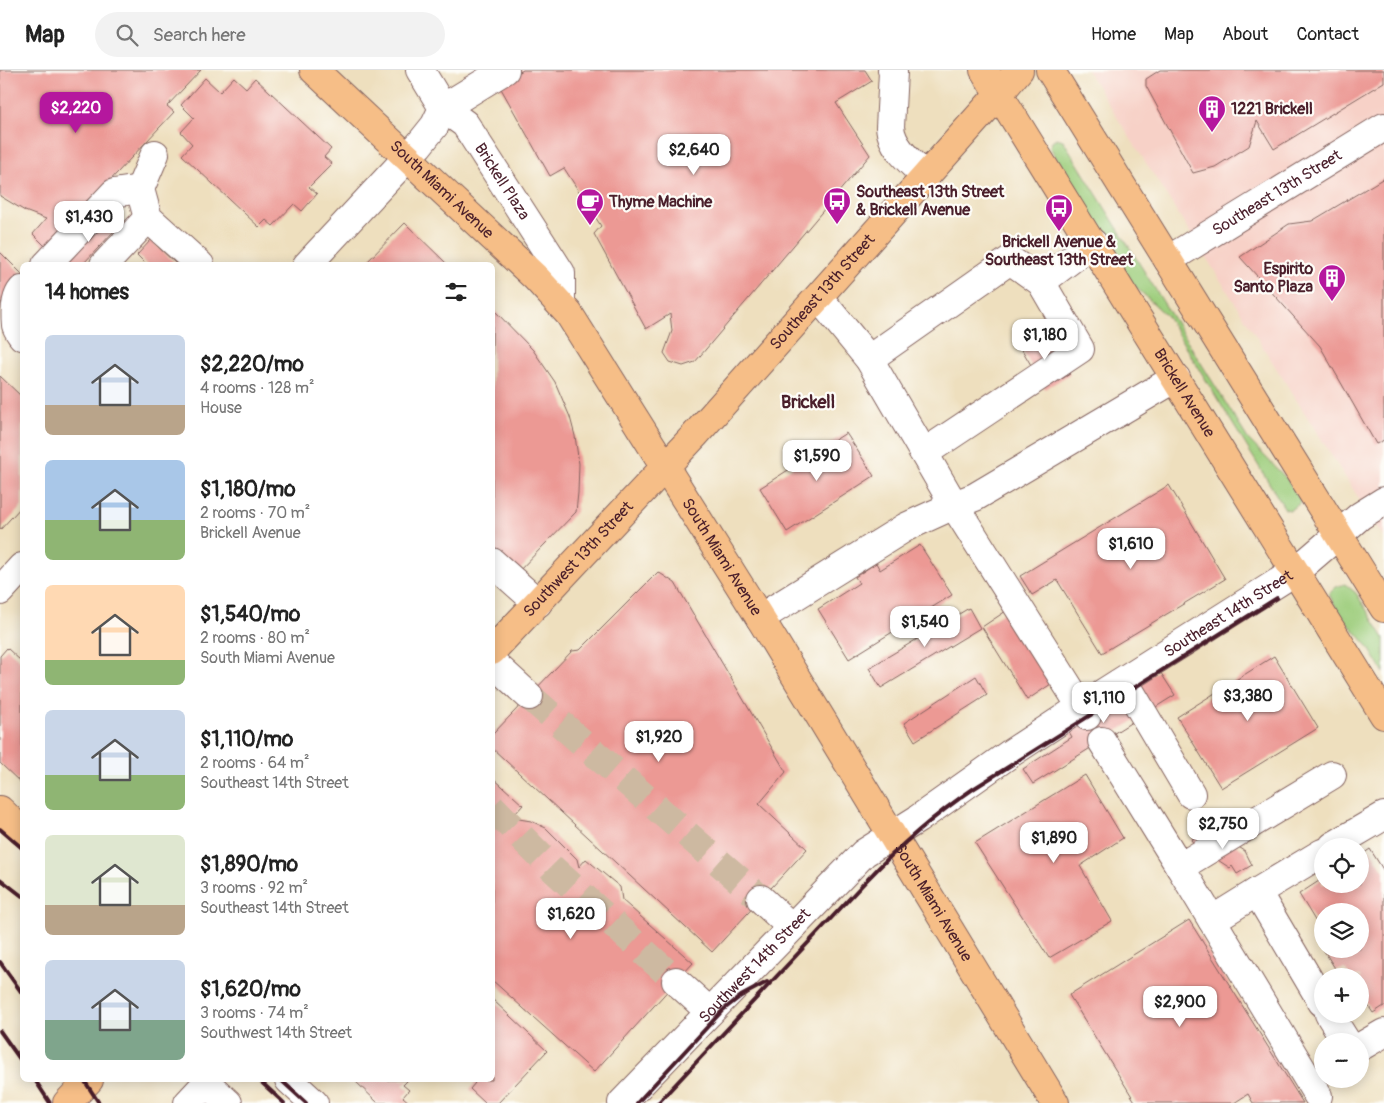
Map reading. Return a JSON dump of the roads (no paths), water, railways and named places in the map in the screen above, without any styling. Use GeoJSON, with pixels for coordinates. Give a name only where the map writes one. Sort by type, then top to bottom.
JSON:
{"type":"FeatureCollection","features":[{"type":"Feature","properties":{"kind":"main road","name":"South Miami Avenue"},"geometry":{"type":"LineString","coordinates":[[314,70],[561,304],[577,326],[760,618],[1055,1103]]}},
{"type":"Feature","properties":{"kind":"main road","name":"Brickell Avenue"},"geometry":{"type":"LineString","coordinates":[[984,70],[1384,715]]}},
{"type":"Feature","properties":{"kind":"main road","name":"Southeast 13th Street"},"geometry":{"type":"LineString","coordinates":[[665,468],[926,177],[1019,70]]}},
{"type":"Feature","properties":{"kind":"main road"},"geometry":{"type":"LineString","coordinates":[[1050,70],[1384,608]]}},
{"type":"Feature","properties":{"kind":"main road","name":"Southwest 13th Street"},"geometry":{"type":"LineString","coordinates":[[495,648],[665,468]]}},
{"type":"Feature","properties":{"kind":"main road"},"geometry":{"type":"LineString","coordinates":[[0,810],[20,829]]}},
{"type":"Feature","properties":{"kind":"main road"},"geometry":{"type":"LineString","coordinates":[[67,1103],[87,1082]]}},
{"type":"Feature","properties":{"kind":"street","name":"Brickell Plaza"},"geometry":{"type":"LineString","coordinates":[[420,70],[443,108],[465,124],[562,273],[561,304]]}},
{"type":"Feature","properties":{"kind":"street"},"geometry":{"type":"LineString","coordinates":[[310,262],[408,157],[435,125],[443,108],[505,70]]}},
{"type":"Feature","properties":{"kind":"street"},"geometry":{"type":"LineString","coordinates":[[892,70],[891,135],[901,152],[926,177]]}},
{"type":"Feature","properties":{"kind":"street","name":"Southeast 13th Street"},"geometry":{"type":"LineString","coordinates":[[1168,260],[1384,127]]}},
{"type":"Feature","properties":{"kind":"street"},"geometry":{"type":"LineString","coordinates":[[154,154],[140,189],[148,218],[197,262]]}},
{"type":"Feature","properties":{"kind":"street"},"geometry":{"type":"LineString","coordinates":[[49,262],[114,193],[140,189]]}},
{"type":"Feature","properties":{"kind":"street"},"geometry":{"type":"LineString","coordinates":[[107,262],[148,218]]}},
{"type":"Feature","properties":{"kind":"street"},"geometry":{"type":"LineString","coordinates":[[1041,282],[1093,243]]}},
{"type":"Feature","properties":{"kind":"street"},"geometry":{"type":"LineString","coordinates":[[869,359],[1010,260],[1041,282],[1080,349],[924,453]]}},
{"type":"Feature","properties":{"kind":"street"},"geometry":{"type":"LineString","coordinates":[[20,293],[16,309],[16,327],[20,333]]}},
{"type":"Feature","properties":{"kind":"street"},"geometry":{"type":"LineString","coordinates":[[818,298],[869,359],[954,505],[1084,711]]}},
{"type":"Feature","properties":{"kind":"street"},"geometry":{"type":"LineString","coordinates":[[760,618],[906,527],[975,497],[1176,378]]}},
{"type":"Feature","properties":{"kind":"street","name":"Southeast 14th Street"},"geometry":{"type":"LineString","coordinates":[[892,834],[1084,711],[1124,681],[1296,571],[1360,516],[1384,501]]}},
{"type":"Feature","properties":{"kind":"street"},"geometry":{"type":"LineString","coordinates":[[495,565],[538,603]]}},
{"type":"Feature","properties":{"kind":"street"},"geometry":{"type":"LineString","coordinates":[[0,591],[20,569]]}},
{"type":"Feature","properties":{"kind":"street"},"geometry":{"type":"LineString","coordinates":[[495,665],[530,696]]}},
{"type":"Feature","properties":{"kind":"street"},"geometry":{"type":"LineString","coordinates":[[1124,681],[1191,794]]}},
{"type":"Feature","properties":{"kind":"street"},"geometry":{"type":"LineString","coordinates":[[1102,740],[1318,1096]]}},
{"type":"Feature","properties":{"kind":"street"},"geometry":{"type":"LineString","coordinates":[[1180,866],[1332,775]]}},
{"type":"Feature","properties":{"kind":"street"},"geometry":{"type":"LineString","coordinates":[[1347,838],[1384,816]]}},
{"type":"Feature","properties":{"kind":"street","name":"Southwest 14th Street"},"geometry":{"type":"LineString","coordinates":[[622,1103],[790,927],[864,853],[892,834]]}},
{"type":"Feature","properties":{"kind":"street"},"geometry":{"type":"LineString","coordinates":[[1212,920],[1314,858]]}},
{"type":"Feature","properties":{"kind":"street"},"geometry":{"type":"LineString","coordinates":[[1257,892],[1314,988]]}},
{"type":"Feature","properties":{"kind":"street"},"geometry":{"type":"LineString","coordinates":[[761,899],[790,927]]}},
{"type":"Feature","properties":{"kind":"street"},"geometry":{"type":"LineString","coordinates":[[676,982],[710,1012]]}},
{"type":"Feature","properties":{"kind":"street"},"geometry":{"type":"LineString","coordinates":[[1369,1042],[1384,1033]]}},
{"type":"Feature","properties":{"kind":"street"},"geometry":{"type":"LineString","coordinates":[[291,1082],[314,1103]]}},
{"type":"Feature","properties":{"kind":"street"},"geometry":{"type":"LineString","coordinates":[[188,1103],[202,1088],[213,1089],[228,1103]]}},
{"type":"Feature","properties":{"kind":"tunnel"},"geometry":{"type":"LineString","coordinates":[[529,696],[761,899]]}},
{"type":"Feature","properties":{"kind":"tunnel"},"geometry":{"type":"LineString","coordinates":[[495,810],[552,868],[676,981]]}},
{"type":"Feature","properties":{"kind":"railway"},"geometry":{"type":"LineString","coordinates":[[658,1103],[878,868],[930,821],[973,789],[1277,598]]}},
{"type":"Feature","properties":{"kind":"railway"},"geometry":{"type":"LineString","coordinates":[[0,829],[20,846]]}},
{"type":"Feature","properties":{"kind":"railway"},"geometry":{"type":"LineString","coordinates":[[0,879],[20,894]]}},
{"type":"Feature","properties":{"kind":"railway"},"geometry":{"type":"LineString","coordinates":[[0,962],[20,990]]}},
{"type":"Feature","properties":{"kind":"railway"},"geometry":{"type":"LineString","coordinates":[[637,1103],[723,1010],[741,996],[767,982]]}},
{"type":"Feature","properties":{"kind":"railway"},"geometry":{"type":"LineString","coordinates":[[0,1031],[20,1059]]}},
{"type":"Feature","properties":{"kind":"railway"},"geometry":{"type":"LineString","coordinates":[[36,1082],[50,1103]]}},
{"type":"Feature","properties":{"kind":"railway"},"geometry":{"type":"LineString","coordinates":[[85,1082],[99,1103]]}},
{"type":"Feature","properties":{"kind":"railway"},"geometry":{"type":"LineString","coordinates":[[261,1082],[284,1103]]}},
{"type":"Feature","properties":{"kind":"railway"},"geometry":{"type":"LineString","coordinates":[[283,1082],[306,1103]]}},
{"type":"Feature","properties":{"kind":"place","name":"1221 Brickell"},"geometry":{"type":"Point","coordinates":[1212,133]}},
{"type":"Feature","properties":{"kind":"place","name":"Southeast 13th Street & Brickell Avenue"},"geometry":{"type":"Point","coordinates":[837,225]}},
{"type":"Feature","properties":{"kind":"place","name":"Thyme Machine"},"geometry":{"type":"Point","coordinates":[590,226]}},
{"type":"Feature","properties":{"kind":"place","name":"Brickell Avenue & Southeast 13th Street"},"geometry":{"type":"Point","coordinates":[1059,232]}},
{"type":"Feature","properties":{"kind":"place","name":"Espirito Santo Plaza"},"geometry":{"type":"Point","coordinates":[1332,302]}},
{"type":"Feature","properties":{"kind":"district","name":"Brickell"},"geometry":{"type":"Point","coordinates":[808,402]}}]}
